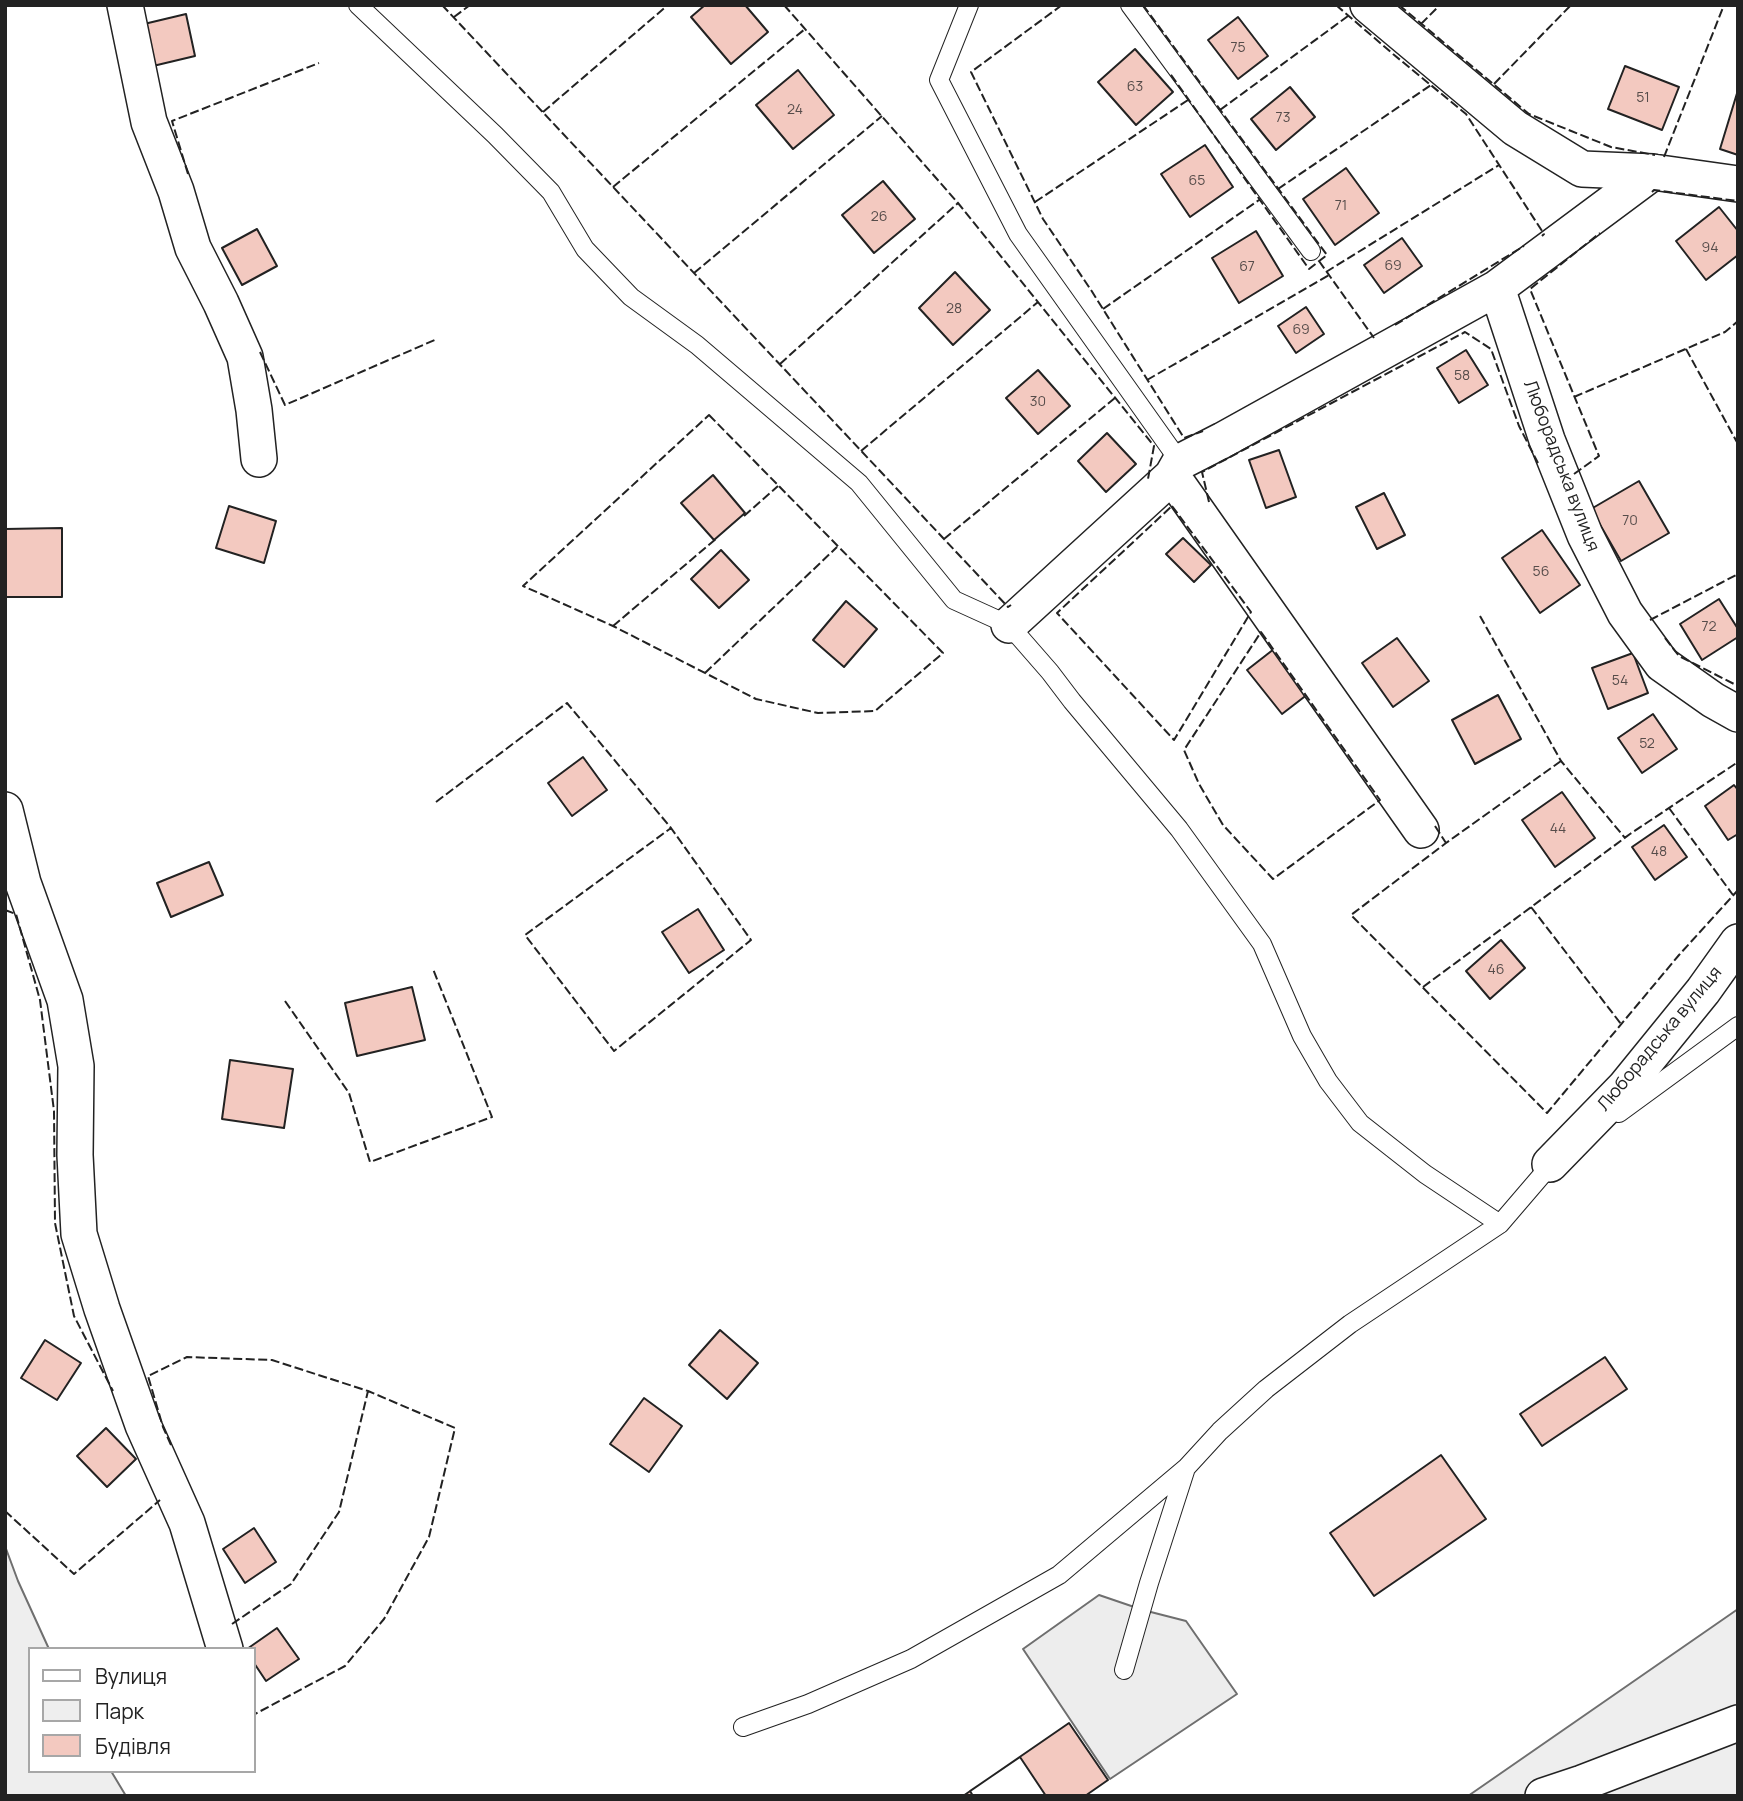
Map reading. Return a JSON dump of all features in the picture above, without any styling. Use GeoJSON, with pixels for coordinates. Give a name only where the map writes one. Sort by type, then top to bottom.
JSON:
{"type":"FeatureCollection","features":[{"type":"Feature","properties":{"kind":"street"},"geometry":{"type":"LineString","coordinates":[[124,5],[149,121],[176,191],[193,247],[245,357],[259,459]]}},
{"type":"Feature","properties":{"kind":"street"},"geometry":{"type":"LineString","coordinates":[[1368,5],[1515,128],[1582,169],[1653,172],[1738,184]]}},
{"type":"Feature","properties":{"kind":"street"},"geometry":{"type":"LineString","coordinates":[[1009,625],[1176,469],[1223,440],[1497,288],[1653,172]]}},
{"type":"Feature","properties":{"kind":"street","name":"Люборадська вулиця"},"geometry":{"type":"LineString","coordinates":[[1497,288],[1547,440],[1585,535],[1625,614],[1662,664],[1738,714]]}},
{"type":"Feature","properties":{"kind":"street"},"geometry":{"type":"LineString","coordinates":[[1176,469],[1421,830]]}},
{"type":"Feature","properties":{"kind":"street"},"geometry":{"type":"LineString","coordinates":[[5,810],[14,881],[65,1000],[76,1066],[75,1154],[79,1234],[143,1425],[187,1523],[224,1647]]}},
{"type":"Feature","properties":{"kind":"street","name":"Люборадська вулиця"},"geometry":{"type":"LineString","coordinates":[[1550,1164],[1625,1087],[1703,991],[1738,942]]}},
{"type":"Feature","properties":{"kind":"street"},"geometry":{"type":"LineString","coordinates":[[1543,1796],[1738,1723]]}},
{"type":"Feature","properties":{"kind":"lane"},"geometry":{"type":"LineString","coordinates":[[359,5],[551,192],[585,249],[631,297],[697,345],[859,483],[954,600],[1009,625],[1179,829],[1262,944],[1303,1036],[1328,1081],[1360,1123],[1425,1174],[1500,1224]]}},
{"type":"Feature","properties":{"kind":"lane"},"geometry":{"type":"LineString","coordinates":[[969,5],[939,80],[1018,234],[1176,469]]}},
{"type":"Feature","properties":{"kind":"lane"},"geometry":{"type":"LineString","coordinates":[[1130,5],[1311,251]]}},
{"type":"Feature","properties":{"kind":"lane"},"geometry":{"type":"LineString","coordinates":[[743,1727],[808,1704],[911,1659],[1059,1575],[1186,1468],[1220,1431],[1266,1389],[1350,1324],[1500,1224],[1550,1164],[1738,1026]]}},
{"type":"Feature","properties":{"kind":"lane"},"geometry":{"type":"LineString","coordinates":[[1124,1670],[1186,1468]]}},
{"type":"Feature","properties":{"kind":"green space"},"geometry":{"type":"Polygon","coordinates":[[[5,1546],[48,1647],[28,1647],[28,1773],[112,1773],[126,1796],[5,1796],[5,1546]]]}},
{"type":"Feature","properties":{"kind":"green space"},"geometry":{"type":"Polygon","coordinates":[[[1738,1609],[1738,1796],[1468,1796],[1738,1609]]]}},
{"type":"Feature","properties":{"kind":"shaded area"},"geometry":{"type":"Polygon","coordinates":[[[1099,1595],[1186,1621],[1237,1694],[1110,1779],[1023,1649],[1099,1595]]]}},
{"type":"Feature","properties":{"kind":"building"},"geometry":{"type":"Polygon","coordinates":[[[705,5],[745,5],[768,32],[731,64],[691,17],[705,5]]]}},
{"type":"Feature","properties":{"kind":"building"},"geometry":{"type":"Polygon","coordinates":[[[186,14],[195,56],[153,66],[144,24],[186,14]]]}},
{"type":"Feature","properties":{"kind":"building"},"geometry":{"type":"Polygon","coordinates":[[[1238,17],[1268,56],[1238,79],[1208,40],[1238,17]]]}},
{"type":"Feature","properties":{"kind":"building"},"geometry":{"type":"Polygon","coordinates":[[[1135,49],[1173,92],[1136,125],[1098,82],[1135,49]]]}},
{"type":"Feature","properties":{"kind":"building"},"geometry":{"type":"Polygon","coordinates":[[[1625,66],[1679,87],[1662,130],[1608,109],[1625,66]]]}},
{"type":"Feature","properties":{"kind":"building"},"geometry":{"type":"Polygon","coordinates":[[[798,70],[834,115],[793,149],[756,105],[798,70]]]}},
{"type":"Feature","properties":{"kind":"building"},"geometry":{"type":"Polygon","coordinates":[[[1290,87],[1315,117],[1276,150],[1251,119],[1290,87]]]}},
{"type":"Feature","properties":{"kind":"building"},"geometry":{"type":"Polygon","coordinates":[[[1738,90],[1738,155],[1720,149],[1738,90]]]}},
{"type":"Feature","properties":{"kind":"building"},"geometry":{"type":"Polygon","coordinates":[[[1205,145],[1233,187],[1190,217],[1161,174],[1205,145]]]}},
{"type":"Feature","properties":{"kind":"building"},"geometry":{"type":"Polygon","coordinates":[[[1346,168],[1379,213],[1335,245],[1303,199],[1346,168]]]}},
{"type":"Feature","properties":{"kind":"building"},"geometry":{"type":"Polygon","coordinates":[[[883,181],[915,219],[874,253],[842,215],[883,181]]]}},
{"type":"Feature","properties":{"kind":"building"},"geometry":{"type":"Polygon","coordinates":[[[1719,207],[1738,231],[1738,255],[1706,280],[1676,241],[1719,207]]]}},
{"type":"Feature","properties":{"kind":"building"},"geometry":{"type":"Polygon","coordinates":[[[257,229],[277,266],[242,285],[222,248],[257,229]]]}},
{"type":"Feature","properties":{"kind":"building"},"geometry":{"type":"Polygon","coordinates":[[[1256,231],[1283,276],[1239,303],[1212,258],[1256,231]]]}},
{"type":"Feature","properties":{"kind":"building"},"geometry":{"type":"Polygon","coordinates":[[[1402,238],[1422,266],[1384,293],[1364,265],[1402,238]]]}},
{"type":"Feature","properties":{"kind":"building"},"geometry":{"type":"Polygon","coordinates":[[[955,272],[990,310],[953,345],[919,308],[955,272]]]}},
{"type":"Feature","properties":{"kind":"building"},"geometry":{"type":"Polygon","coordinates":[[[1306,307],[1324,334],[1296,353],[1278,326],[1306,307]]]}},
{"type":"Feature","properties":{"kind":"building"},"geometry":{"type":"Polygon","coordinates":[[[1466,350],[1488,385],[1459,403],[1437,368],[1466,350]]]}},
{"type":"Feature","properties":{"kind":"building"},"geometry":{"type":"Polygon","coordinates":[[[1038,370],[1070,406],[1038,434],[1006,398],[1038,370]]]}},
{"type":"Feature","properties":{"kind":"building"},"geometry":{"type":"Polygon","coordinates":[[[1107,433],[1136,464],[1106,492],[1078,461],[1107,433]]]}},
{"type":"Feature","properties":{"kind":"building"},"geometry":{"type":"Polygon","coordinates":[[[1279,450],[1296,497],[1266,508],[1249,460],[1279,450]]]}},
{"type":"Feature","properties":{"kind":"building"},"geometry":{"type":"Polygon","coordinates":[[[713,475],[745,513],[714,540],[681,503],[713,475]]]}},
{"type":"Feature","properties":{"kind":"building"},"geometry":{"type":"Polygon","coordinates":[[[1639,481],[1669,533],[1621,561],[1591,509],[1639,481]]]}},
{"type":"Feature","properties":{"kind":"building"},"geometry":{"type":"Polygon","coordinates":[[[1384,493],[1405,535],[1377,549],[1356,507],[1384,493]]]}},
{"type":"Feature","properties":{"kind":"building"},"geometry":{"type":"Polygon","coordinates":[[[229,506],[276,521],[264,563],[216,548],[229,506]]]}},
{"type":"Feature","properties":{"kind":"building"},"geometry":{"type":"Polygon","coordinates":[[[62,528],[62,597],[5,597],[5,529],[62,528]]]}},
{"type":"Feature","properties":{"kind":"building"},"geometry":{"type":"Polygon","coordinates":[[[1542,530],[1580,585],[1540,613],[1502,558],[1542,530]]]}},
{"type":"Feature","properties":{"kind":"building"},"geometry":{"type":"Polygon","coordinates":[[[1183,538],[1211,565],[1194,582],[1166,554],[1183,538]]]}},
{"type":"Feature","properties":{"kind":"building"},"geometry":{"type":"Polygon","coordinates":[[[721,550],[749,580],[719,608],[691,579],[721,550]]]}},
{"type":"Feature","properties":{"kind":"building"},"geometry":{"type":"Polygon","coordinates":[[[1719,599],[1738,629],[1738,637],[1702,660],[1680,624],[1719,599]]]}},
{"type":"Feature","properties":{"kind":"building"},"geometry":{"type":"Polygon","coordinates":[[[846,601],[877,629],[844,667],[813,640],[846,601]]]}},
{"type":"Feature","properties":{"kind":"building"},"geometry":{"type":"Polygon","coordinates":[[[1397,638],[1429,681],[1393,707],[1362,663],[1397,638]]]}},
{"type":"Feature","properties":{"kind":"building"},"geometry":{"type":"Polygon","coordinates":[[[1274,649],[1308,694],[1282,714],[1247,670],[1274,649]]]}},
{"type":"Feature","properties":{"kind":"building"},"geometry":{"type":"Polygon","coordinates":[[[1633,653],[1648,693],[1608,709],[1592,668],[1633,653]]]}},
{"type":"Feature","properties":{"kind":"building"},"geometry":{"type":"Polygon","coordinates":[[[1498,695],[1521,739],[1475,764],[1452,720],[1498,695]]]}},
{"type":"Feature","properties":{"kind":"building"},"geometry":{"type":"Polygon","coordinates":[[[1653,714],[1677,749],[1642,773],[1618,738],[1653,714]]]}},
{"type":"Feature","properties":{"kind":"building"},"geometry":{"type":"Polygon","coordinates":[[[583,757],[607,790],[572,816],[548,783],[583,757]]]}},
{"type":"Feature","properties":{"kind":"building"},"geometry":{"type":"Polygon","coordinates":[[[1734,785],[1738,790],[1738,834],[1728,840],[1705,806],[1734,785]]]}},
{"type":"Feature","properties":{"kind":"building"},"geometry":{"type":"Polygon","coordinates":[[[1562,792],[1595,838],[1555,867],[1522,820],[1562,792]]]}},
{"type":"Feature","properties":{"kind":"building"},"geometry":{"type":"Polygon","coordinates":[[[1664,825],[1687,857],[1655,880],[1632,847],[1664,825]]]}},
{"type":"Feature","properties":{"kind":"building"},"geometry":{"type":"Polygon","coordinates":[[[209,862],[223,895],[171,917],[157,883],[209,862]]]}},
{"type":"Feature","properties":{"kind":"building"},"geometry":{"type":"Polygon","coordinates":[[[698,909],[724,950],[689,973],[662,932],[698,909]]]}},
{"type":"Feature","properties":{"kind":"building"},"geometry":{"type":"Polygon","coordinates":[[[1501,940],[1525,968],[1490,999],[1466,971],[1501,940]]]}},
{"type":"Feature","properties":{"kind":"building"},"geometry":{"type":"Polygon","coordinates":[[[412,987],[425,1040],[357,1056],[345,1003],[412,987]]]}},
{"type":"Feature","properties":{"kind":"building"},"geometry":{"type":"Polygon","coordinates":[[[230,1060],[293,1069],[284,1128],[222,1119],[230,1060]]]}},
{"type":"Feature","properties":{"kind":"building"},"geometry":{"type":"Polygon","coordinates":[[[720,1330],[758,1363],[727,1399],[689,1365],[720,1330]]]}},
{"type":"Feature","properties":{"kind":"building"},"geometry":{"type":"Polygon","coordinates":[[[45,1340],[81,1363],[57,1400],[21,1378],[45,1340]]]}},
{"type":"Feature","properties":{"kind":"building"},"geometry":{"type":"Polygon","coordinates":[[[1605,1357],[1627,1389],[1542,1446],[1520,1414],[1605,1357]]]}},
{"type":"Feature","properties":{"kind":"building"},"geometry":{"type":"Polygon","coordinates":[[[644,1398],[682,1426],[649,1472],[610,1444],[644,1398]]]}},
{"type":"Feature","properties":{"kind":"building"},"geometry":{"type":"Polygon","coordinates":[[[106,1428],[136,1459],[107,1487],[77,1456],[106,1428]]]}},
{"type":"Feature","properties":{"kind":"building"},"geometry":{"type":"Polygon","coordinates":[[[1441,1455],[1486,1519],[1374,1596],[1330,1533],[1441,1455]]]}},
{"type":"Feature","properties":{"kind":"building"},"geometry":{"type":"Polygon","coordinates":[[[254,1528],[276,1562],[245,1583],[223,1549],[254,1528]]]}},
{"type":"Feature","properties":{"kind":"building"},"geometry":{"type":"Polygon","coordinates":[[[277,1628],[299,1659],[266,1681],[256,1666],[256,1647],[250,1647],[277,1628]]]}},
{"type":"Feature","properties":{"kind":"building"},"geometry":{"type":"Polygon","coordinates":[[[1069,1723],[1108,1780],[1085,1796],[963,1796],[1069,1723]]]}},
{"type":"Feature","properties":{"kind":"building"},"geometry":{"type":"Polygon","coordinates":[[[1020,1757],[1046,1796],[973,1796],[970,1791],[1020,1757]]]}},
{"type":"Feature","properties":{"kind":"fence"},"geometry":{"type":"LineString","coordinates":[[442,5],[1008,607],[1011,605]]}},
{"type":"Feature","properties":{"kind":"fence"},"geometry":{"type":"LineString","coordinates":[[454,17],[470,5]]}},
{"type":"Feature","properties":{"kind":"fence"},"geometry":{"type":"LineString","coordinates":[[543,112],[668,5]]}},
{"type":"Feature","properties":{"kind":"fence"},"geometry":{"type":"LineString","coordinates":[[784,5],[958,203],[1154,446],[1148,479]]}},
{"type":"Feature","properties":{"kind":"fence"},"geometry":{"type":"LineString","coordinates":[[1062,5],[971,72],[1043,219],[1184,438],[1203,431]]}},
{"type":"Feature","properties":{"kind":"fence"},"geometry":{"type":"LineString","coordinates":[[1143,5],[1327,255],[1309,269],[1169,72]]}},
{"type":"Feature","properties":{"kind":"fence"},"geometry":{"type":"LineString","coordinates":[[1336,5],[1466,114],[1544,234],[1542,236]]}},
{"type":"Feature","properties":{"kind":"fence"},"geometry":{"type":"LineString","coordinates":[[1399,5],[1529,114],[1611,147],[1655,155]]}},
{"type":"Feature","properties":{"kind":"fence"},"geometry":{"type":"LineString","coordinates":[[1421,24],[1440,5]]}},
{"type":"Feature","properties":{"kind":"fence"},"geometry":{"type":"LineString","coordinates":[[1494,84],[1571,5]]}},
{"type":"Feature","properties":{"kind":"fence"},"geometry":{"type":"LineString","coordinates":[[1664,157],[1724,5]]}},
{"type":"Feature","properties":{"kind":"fence"},"geometry":{"type":"LineString","coordinates":[[1220,110],[1348,16]]}},
{"type":"Feature","properties":{"kind":"fence"},"geometry":{"type":"LineString","coordinates":[[613,187],[805,29]]}},
{"type":"Feature","properties":{"kind":"fence"},"geometry":{"type":"LineString","coordinates":[[188,174],[172,121],[319,63]]}},
{"type":"Feature","properties":{"kind":"fence"},"geometry":{"type":"LineString","coordinates":[[1278,189],[1431,85]]}},
{"type":"Feature","properties":{"kind":"fence"},"geometry":{"type":"LineString","coordinates":[[1035,202],[1188,100]]}},
{"type":"Feature","properties":{"kind":"fence"},"geometry":{"type":"LineString","coordinates":[[694,273],[882,116]]}},
{"type":"Feature","properties":{"kind":"fence"},"geometry":{"type":"LineString","coordinates":[[1326,272],[1499,165]]}},
{"type":"Feature","properties":{"kind":"fence"},"geometry":{"type":"LineString","coordinates":[[1652,192],[1654,190],[1738,201]]}},
{"type":"Feature","properties":{"kind":"fence"},"geometry":{"type":"LineString","coordinates":[[1103,309],[1259,200]]}},
{"type":"Feature","properties":{"kind":"fence"},"geometry":{"type":"LineString","coordinates":[[780,364],[958,203]]}},
{"type":"Feature","properties":{"kind":"fence"},"geometry":{"type":"LineString","coordinates":[[1574,474],[1599,456],[1530,289],[1600,233]]}},
{"type":"Feature","properties":{"kind":"fence"},"geometry":{"type":"LineString","coordinates":[[1395,325],[1524,246]]}},
{"type":"Feature","properties":{"kind":"fence"},"geometry":{"type":"LineString","coordinates":[[1319,261],[1374,338]]}},
{"type":"Feature","properties":{"kind":"fence"},"geometry":{"type":"LineString","coordinates":[[1147,380],[1329,275]]}},
{"type":"Feature","properties":{"kind":"fence"},"geometry":{"type":"LineString","coordinates":[[861,451],[1038,302]]}},
{"type":"Feature","properties":{"kind":"fence"},"geometry":{"type":"LineString","coordinates":[[1574,397],[1725,332],[1738,321]]}},
{"type":"Feature","properties":{"kind":"fence"},"geometry":{"type":"LineString","coordinates":[[1209,502],[1202,472],[1465,332],[1491,349],[1519,426],[1538,463]]}},
{"type":"Feature","properties":{"kind":"fence"},"geometry":{"type":"LineString","coordinates":[[260,352],[285,405],[437,339]]}},
{"type":"Feature","properties":{"kind":"fence"},"geometry":{"type":"LineString","coordinates":[[1686,349],[1738,444]]}},
{"type":"Feature","properties":{"kind":"fence"},"geometry":{"type":"LineString","coordinates":[[944,539],[1115,398]]}},
{"type":"Feature","properties":{"kind":"fence"},"geometry":{"type":"LineString","coordinates":[[709,415],[943,653],[875,711],[818,713],[756,699],[613,626],[523,586],[709,415]]}},
{"type":"Feature","properties":{"kind":"fence"},"geometry":{"type":"LineString","coordinates":[[744,516],[778,486]]}},
{"type":"Feature","properties":{"kind":"fence"},"geometry":{"type":"LineString","coordinates":[[1172,506],[1251,612],[1174,740],[1057,613],[1172,506]]}},
{"type":"Feature","properties":{"kind":"fence"},"geometry":{"type":"LineString","coordinates":[[613,626],[717,538]]}},
{"type":"Feature","properties":{"kind":"fence"},"geometry":{"type":"LineString","coordinates":[[705,673],[837,547]]}},
{"type":"Feature","properties":{"kind":"fence"},"geometry":{"type":"LineString","coordinates":[[1650,620],[1738,574]]}},
{"type":"Feature","properties":{"kind":"fence"},"geometry":{"type":"LineString","coordinates":[[1480,616],[1561,761],[1625,838]]}},
{"type":"Feature","properties":{"kind":"fence"},"geometry":{"type":"LineString","coordinates":[[1261,632],[1380,800],[1273,879],[1223,825],[1199,784],[1184,750],[1261,632]]}},
{"type":"Feature","properties":{"kind":"fence"},"geometry":{"type":"LineString","coordinates":[[1665,638],[1679,656],[1738,686]]}},
{"type":"Feature","properties":{"kind":"fence"},"geometry":{"type":"LineString","coordinates":[[436,802],[567,703],[671,828],[751,940],[614,1051],[525,935],[671,828]]}},
{"type":"Feature","properties":{"kind":"fence"},"geometry":{"type":"LineString","coordinates":[[1561,761],[1351,915],[1547,1113],[1679,955],[1738,890]]}},
{"type":"Feature","properties":{"kind":"fence"},"geometry":{"type":"LineString","coordinates":[[1423,987],[1630,834],[1738,762]]}},
{"type":"Feature","properties":{"kind":"fence"},"geometry":{"type":"LineString","coordinates":[[1669,808],[1733,895]]}},
{"type":"Feature","properties":{"kind":"fence"},"geometry":{"type":"LineString","coordinates":[[1435,826],[1446,843]]}},
{"type":"Feature","properties":{"kind":"fence"},"geometry":{"type":"LineString","coordinates":[[1531,907],[1621,1024]]}},
{"type":"Feature","properties":{"kind":"fence"},"geometry":{"type":"LineString","coordinates":[[5,910],[16,914],[40,1000],[54,1111],[55,1223],[74,1316],[113,1391]]}},
{"type":"Feature","properties":{"kind":"fence"},"geometry":{"type":"LineString","coordinates":[[285,1001],[349,1093],[370,1162],[492,1117],[433,969]]}},
{"type":"Feature","properties":{"kind":"fence"},"geometry":{"type":"LineString","coordinates":[[171,1445],[148,1376],[187,1357],[272,1360],[368,1391],[455,1428],[429,1537],[384,1619],[345,1666],[256,1713]]}},
{"type":"Feature","properties":{"kind":"fence"},"geometry":{"type":"LineString","coordinates":[[232,1624],[291,1584],[339,1512],[368,1391]]}},
{"type":"Feature","properties":{"kind":"fence"},"geometry":{"type":"LineString","coordinates":[[5,1511],[74,1574],[160,1500]]}}]}
